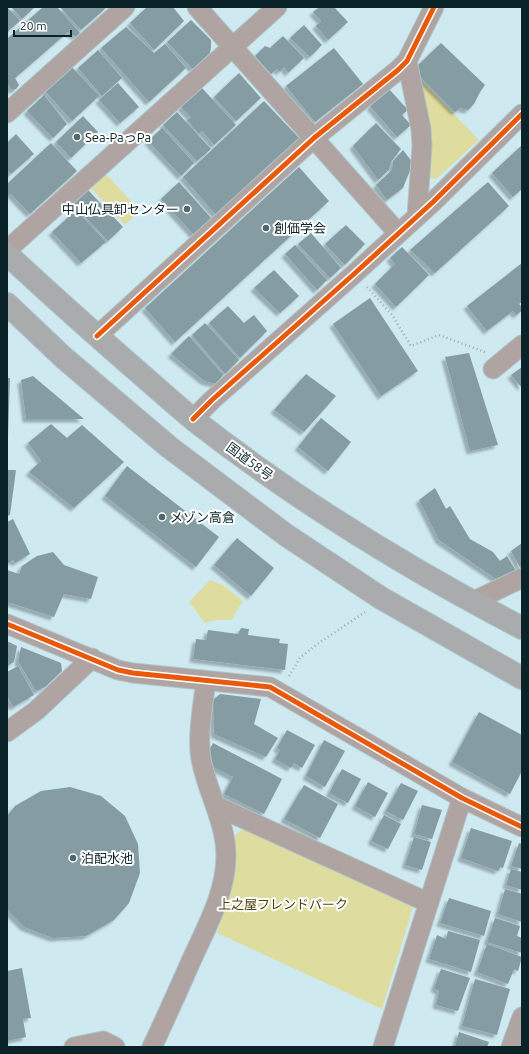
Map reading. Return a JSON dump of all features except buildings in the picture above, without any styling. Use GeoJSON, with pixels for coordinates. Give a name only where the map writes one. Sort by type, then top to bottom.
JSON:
{"type":"FeatureCollection","features":[{"type":"Feature","properties":{"kind":"highway","name":"国道58号"},"geometry":{"type":"LineString","coordinates":[[7,254],[97,336],[193,419],[251,463],[308,502],[421,573],[522,628]]}},
{"type":"Feature","properties":{"kind":"highway"},"geometry":{"type":"LineString","coordinates":[[7,304],[64,358],[169,447],[286,535],[381,598],[522,678]]}},
{"type":"Feature","properties":{"kind":"street"},"geometry":{"type":"LineString","coordinates":[[7,113],[125,7]]}},
{"type":"Feature","properties":{"kind":"street"},"geometry":{"type":"LineString","coordinates":[[197,7],[398,234]]}},
{"type":"Feature","properties":{"kind":"street"},"geometry":{"type":"LineString","coordinates":[[7,250],[277,7]]}},
{"type":"Feature","properties":{"kind":"street"},"geometry":{"type":"LineString","coordinates":[[97,336],[314,138],[384,82],[407,61],[434,7]]}},
{"type":"Feature","properties":{"kind":"street"},"geometry":{"type":"LineString","coordinates":[[407,61],[421,129],[422,146],[417,216]]}},
{"type":"Feature","properties":{"kind":"street"},"geometry":{"type":"LineString","coordinates":[[193,419],[212,400],[398,234],[522,114]]}},
{"type":"Feature","properties":{"kind":"street"},"geometry":{"type":"LineString","coordinates":[[493,369],[522,345]]}},
{"type":"Feature","properties":{"kind":"street"},"geometry":{"type":"LineString","coordinates":[[472,602],[522,578]]}},
{"type":"Feature","properties":{"kind":"street"},"geometry":{"type":"LineString","coordinates":[[7,624],[118,670],[133,673],[270,687],[462,798],[522,826]]}},
{"type":"Feature","properties":{"kind":"street"},"geometry":{"type":"LineString","coordinates":[[7,732],[38,710],[92,658]]}},
{"type":"Feature","properties":{"kind":"street"},"geometry":{"type":"LineString","coordinates":[[152,1047],[216,905],[226,870],[224,838],[201,758],[200,738],[206,681]]}},
{"type":"Feature","properties":{"kind":"street"},"geometry":{"type":"LineString","coordinates":[[383,1047],[462,798]]}},
{"type":"Feature","properties":{"kind":"street"},"geometry":{"type":"LineString","coordinates":[[216,806],[429,903]]}},
{"type":"Feature","properties":{"kind":"street"},"geometry":{"type":"LineString","coordinates":[[511,1047],[522,1017]]}},
{"type":"Feature","properties":{"kind":"street"},"geometry":{"type":"LineString","coordinates":[[74,1047],[103,1042],[115,1047]]}},
{"type":"Feature","properties":{"kind":"path"},"geometry":{"type":"LineString","coordinates":[[354,274],[392,314],[412,346],[439,335],[462,343]]}},
{"type":"Feature","properties":{"kind":"path"},"geometry":{"type":"LineString","coordinates":[[300,658],[316,645],[366,612]]}},
{"type":"Feature","properties":{"kind":"green space"},"geometry":{"type":"Polygon","coordinates":[[[419,78],[479,140],[436,179],[423,177],[419,78]]]}},
{"type":"Feature","properties":{"kind":"green space"},"geometry":{"type":"Polygon","coordinates":[[[105,173],[140,211],[125,225],[90,187],[105,173]]]}},
{"type":"Feature","properties":{"kind":"green space"},"geometry":{"type":"Polygon","coordinates":[[[210,580],[223,585],[243,601],[231,620],[216,620],[205,623],[189,602],[210,580]]]}},
{"type":"Feature","properties":{"kind":"green space","name":"上之屋フレンドパーク"},"geometry":{"type":"Polygon","coordinates":[[[245,827],[413,907],[382,1009],[217,933],[233,882],[236,861],[231,839],[245,827]]]}},
{"type":"Feature","properties":{"kind":"cycle path"},"geometry":{"type":"LineString","coordinates":[[97,336],[314,138],[398,70],[407,61],[434,7]]}},
{"type":"Feature","properties":{"kind":"cycle path"},"geometry":{"type":"LineString","coordinates":[[193,419],[212,400],[433,202],[522,114]]}},
{"type":"Feature","properties":{"kind":"cycle path"},"geometry":{"type":"LineString","coordinates":[[7,624],[118,670],[133,673],[270,687],[462,798],[522,827]]}},
{"type":"Feature","properties":{"kind":"place","name":"Sea-PaっPa"},"geometry":{"type":"Point","coordinates":[77,137]}},
{"type":"Feature","properties":{"kind":"place","name":"中山仏具卸センター"},"geometry":{"type":"Point","coordinates":[187,209]}},
{"type":"Feature","properties":{"kind":"place","name":"創価学会"},"geometry":{"type":"Point","coordinates":[266,228]}},
{"type":"Feature","properties":{"kind":"place","name":"メゾン高倉"},"geometry":{"type":"Point","coordinates":[162,517]}},
{"type":"Feature","properties":{"kind":"place","name":"泊配水池"},"geometry":{"type":"Point","coordinates":[73,858]}}]}
